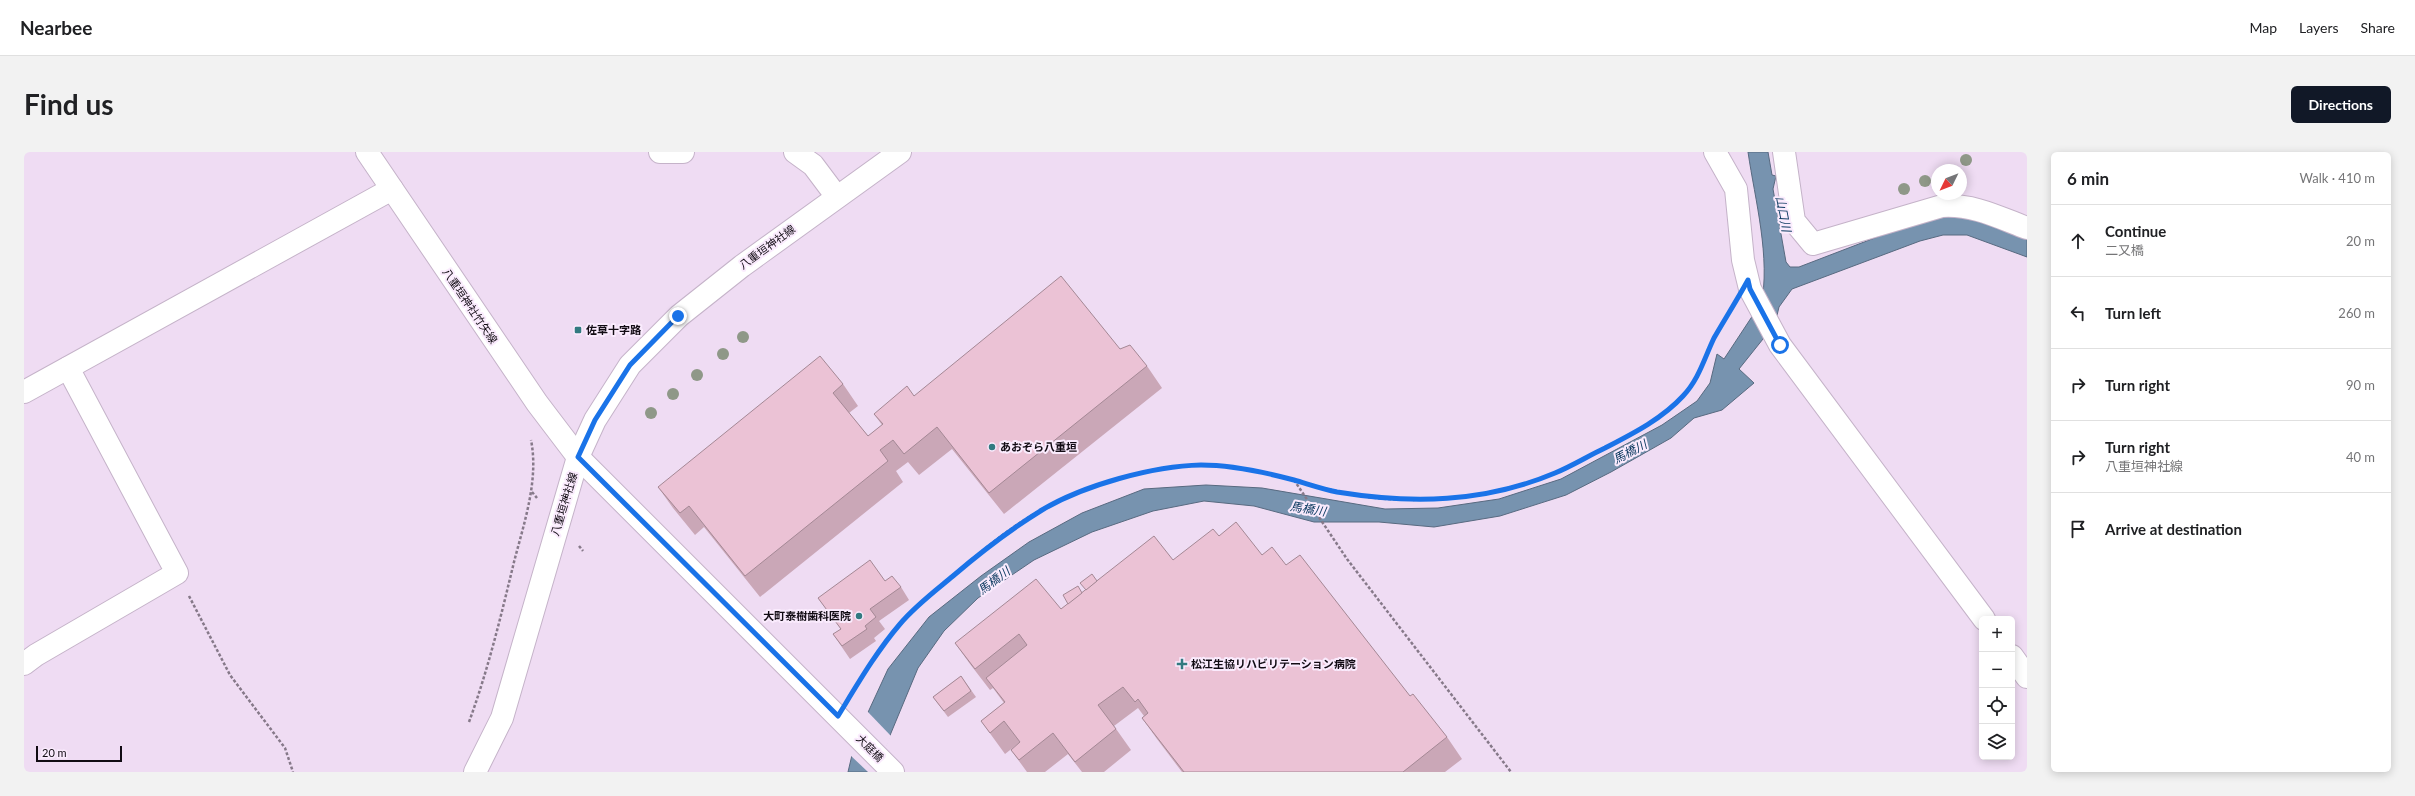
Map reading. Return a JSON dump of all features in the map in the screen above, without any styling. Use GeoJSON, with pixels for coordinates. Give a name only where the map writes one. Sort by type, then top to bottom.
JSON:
{"type":"FeatureCollection","features":[{"type":"Feature","properties":{"kind":"street","name":"八重垣神社竹矢線"},"geometry":{"type":"LineString","coordinates":[[367,152],[537,403],[578,457],[843,722]]}},
{"type":"Feature","properties":{"kind":"street"},"geometry":{"type":"LineString","coordinates":[[660,152],[683,152]]}},
{"type":"Feature","properties":{"kind":"street"},"geometry":{"type":"LineString","coordinates":[[795,152],[813,165],[837,197]]}},
{"type":"Feature","properties":{"kind":"street","name":"八重垣神社線"},"geometry":{"type":"LineString","coordinates":[[475,772],[502,718],[578,457],[595,420],[630,365],[673,322],[742,266],[900,152]]}},
{"type":"Feature","properties":{"kind":"street"},"geometry":{"type":"LineString","coordinates":[[1715,152],[1736,189],[1743,260],[1749,285],[1780,345],[1982,616]]}},
{"type":"Feature","properties":{"kind":"street"},"geometry":{"type":"LineString","coordinates":[[1784,152],[1794,221],[1813,244],[1942,206],[1959,205],[1975,208],[2027,228]]}},
{"type":"Feature","properties":{"kind":"street"},"geometry":{"type":"LineString","coordinates":[[24,392],[392,190]]}},
{"type":"Feature","properties":{"kind":"street"},"geometry":{"type":"LineString","coordinates":[[24,664],[36,655],[177,573],[68,368]]}},
{"type":"Feature","properties":{"kind":"street"},"geometry":{"type":"LineString","coordinates":[[2015,660],[2027,676]]}},
{"type":"Feature","properties":{"kind":"street","name":"大庭橋"},"geometry":{"type":"LineString","coordinates":[[843,722],[892,771]]}},
{"type":"Feature","properties":{"kind":"path"},"geometry":{"type":"LineString","coordinates":[[843,722],[877,654],[901,623],[930,594],[976,556],[1045,508],[1117,480],[1172,467],[1205,465],[1251,469],[1332,491],[1418,501],[1493,492],[1556,472],[1652,421],[1682,398],[1697,380],[1714,339],[1749,285]]}},
{"type":"Feature","properties":{"kind":"path"},"geometry":{"type":"LineString","coordinates":[[467,727],[500,619],[531,491],[533,457],[531,437]]}},
{"type":"Feature","properties":{"kind":"path"},"geometry":{"type":"LineString","coordinates":[[1293,480],[1337,544],[1511,772]]}},
{"type":"Feature","properties":{"kind":"path"},"geometry":{"type":"LineString","coordinates":[[531,491],[537,498]]}},
{"type":"Feature","properties":{"kind":"path"},"geometry":{"type":"LineString","coordinates":[[177,573],[230,676],[285,748],[293,772]]}},
{"type":"Feature","properties":{"kind":"water"},"geometry":{"type":"Polygon","coordinates":[[[1748,152],[1768,152],[1772,175],[1776,176],[1773,189],[1786,262],[1790,267],[1799,267],[1924,219],[1957,214],[2027,236],[2027,257],[1967,235],[1943,235],[1920,241],[1792,289],[1779,307],[1774,328],[1761,306],[1764,288],[1763,249],[1748,152]]]}},
{"type":"Feature","properties":{"kind":"water","name":"馬橋川"},"geometry":{"type":"Polygon","coordinates":[[[1755,312],[1767,334],[1739,369],[1754,383],[1722,410],[1694,418],[1671,438],[1611,472],[1566,495],[1500,516],[1434,527],[1379,522],[1314,522],[1254,506],[1204,501],[1153,511],[1092,532],[1034,560],[978,598],[944,631],[918,668],[881,757],[858,734],[888,669],[929,617],[981,576],[1029,542],[1082,513],[1144,489],[1206,485],[1262,488],[1385,509],[1438,508],[1499,499],[1561,479],[1662,425],[1697,401],[1710,383],[1717,354],[1724,359],[1755,312]]]}},
{"type":"Feature","properties":{"kind":"water"},"geometry":{"type":"Polygon","coordinates":[[[856,738],[873,772],[848,772],[856,738]]]}},
{"type":"Feature","properties":{"kind":"pier"},"geometry":{"type":"Polygon","coordinates":[[[867,711],[891,736],[882,757],[857,733],[867,711]]]}},
{"type":"Feature","properties":{"kind":"pier"},"geometry":{"type":"Polygon","coordinates":[[[854,737],[880,762],[875,772],[868,772],[849,754],[854,737]]]}},
{"type":"Feature","properties":{"kind":"building","name":"あおぞら八重垣"},"geometry":{"type":"Polygon","coordinates":[[[1061,276],[1120,349],[1130,345],[1147,366],[989,493],[937,427],[904,454],[893,440],[880,450],[888,461],[745,576],[689,506],[680,513],[658,487],[820,356],[843,384],[833,393],[868,436],[883,424],[874,414],[907,386],[914,396],[1061,276]]]}},
{"type":"Feature","properties":{"kind":"building"},"geometry":{"type":"Polygon","coordinates":[[[1236,522],[1262,555],[1272,547],[1286,565],[1300,555],[1410,696],[1413,694],[1447,737],[1403,772],[1184,772],[1142,718],[1148,713],[1138,699],[1135,702],[1123,687],[1098,705],[1116,729],[1075,762],[1053,733],[1019,760],[1011,750],[1020,742],[1004,721],[990,733],[981,721],[1005,702],[986,678],[1027,645],[1019,634],[975,669],[955,643],[1036,579],[1061,609],[1154,536],[1173,560],[1213,529],[1219,536],[1236,522]]]}},
{"type":"Feature","properties":{"kind":"building","name":"大町泰樹歯科医院"},"geometry":{"type":"Polygon","coordinates":[[[870,560],[885,581],[892,576],[901,587],[870,609],[876,617],[865,626],[867,629],[842,646],[833,634],[841,629],[818,598],[870,560]]]}},
{"type":"Feature","properties":{"kind":"building"},"geometry":{"type":"Polygon","coordinates":[[[1092,574],[1097,581],[1086,590],[1080,583],[1092,574]]]}},
{"type":"Feature","properties":{"kind":"building"},"geometry":{"type":"Polygon","coordinates":[[[1078,586],[1082,593],[1068,604],[1063,595],[1078,586]]]}},
{"type":"Feature","properties":{"kind":"building"},"geometry":{"type":"Polygon","coordinates":[[[961,676],[971,691],[944,711],[933,697],[961,676]]]}},
{"type":"Feature","properties":{"kind":"place","name":"佐草十字路"},"geometry":{"type":"Point","coordinates":[578,330]}},
{"type":"Feature","properties":{"kind":"place","name":"あおぞら八重垣"},"geometry":{"type":"Point","coordinates":[992,447]}},
{"type":"Feature","properties":{"kind":"place","name":"大町泰樹歯科医院"},"geometry":{"type":"Point","coordinates":[859,616]}},
{"type":"Feature","properties":{"kind":"place","name":"松江生協リハビリテーション病院"},"geometry":{"type":"Point","coordinates":[1182,664]}},
{"type":"Feature","properties":{"kind":"route"},"geometry":{"type":"LineString","coordinates":[[678,316],[630,365],[595,420],[578,457],[838,716],[877,654],[901,623],[930,594],[976,556],[1012,530],[1045,508],[1075,495],[1117,480],[1172,467],[1205,465],[1251,469],[1332,491],[1369,497],[1418,501],[1493,492],[1524,484],[1556,472],[1616,442],[1658,417],[1682,398],[1697,380],[1714,339],[1748,280],[1750,289],[1780,345]]}},
{"type":"Feature","properties":{"kind":"water label","name":"山口川"},"geometry":{"type":"Point","coordinates":[1783,214]}}]}
